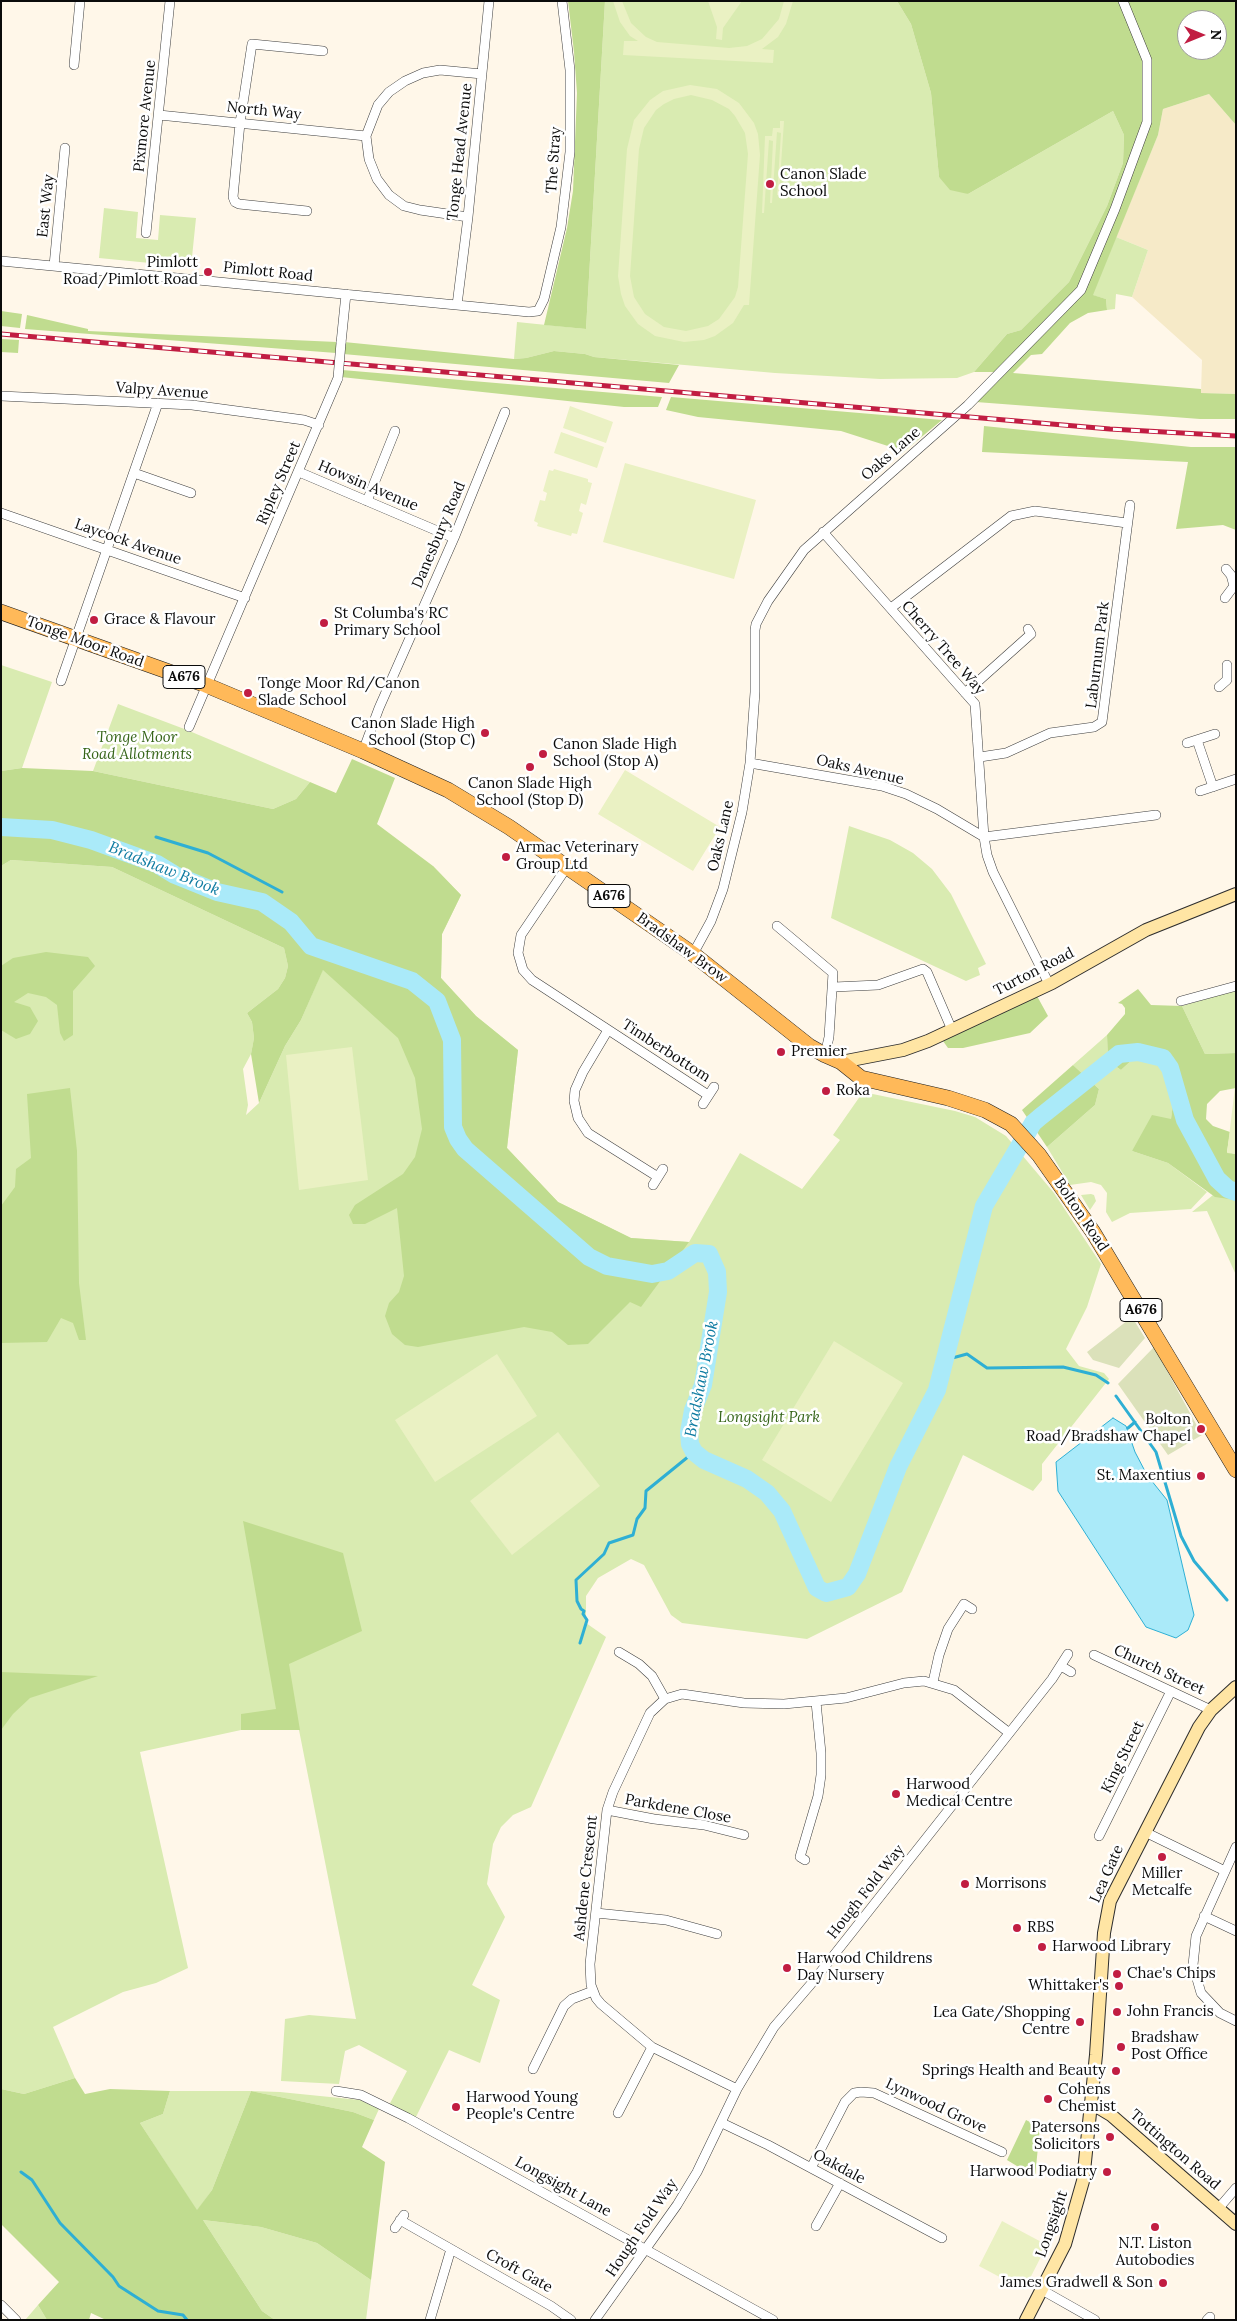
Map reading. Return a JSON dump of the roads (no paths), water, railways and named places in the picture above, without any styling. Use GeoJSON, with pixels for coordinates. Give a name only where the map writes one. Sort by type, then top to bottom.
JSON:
{"type":"FeatureCollection","features":[{"type":"Feature","properties":{"kind":"main road","name":"Tonge Moor Road"},"geometry":{"type":"LineString","coordinates":[[1,612],[206,685],[363,752]]}},
{"type":"Feature","properties":{"kind":"main road","name":"Bradshaw Brow"},"geometry":{"type":"LineString","coordinates":[[363,752],[466,800],[693,954],[809,1046],[841,1062]]}},
{"type":"Feature","properties":{"kind":"main road","name":"Turton Road"},"geometry":{"type":"LineString","coordinates":[[841,1062],[903,1050],[952,1030],[1049,984],[1146,930],[1236,894]]}},
{"type":"Feature","properties":{"kind":"main road","name":"Bolton Road"},"geometry":{"type":"LineString","coordinates":[[841,1062],[860,1078],[948,1098],[986,1110],[1011,1124],[1039,1155],[1093,1232],[1236,1470]]}},
{"type":"Feature","properties":{"kind":"main road","name":"Lea Gate"},"geometry":{"type":"LineString","coordinates":[[1092,2103],[1106,1916],[1116,1887],[1191,1742],[1211,1710],[1236,1687]]}},
{"type":"Feature","properties":{"kind":"main road","name":"Tottington Road"},"geometry":{"type":"LineString","coordinates":[[1092,2103],[1111,2116],[1236,2224]]}},
{"type":"Feature","properties":{"kind":"main road","name":"Longsight"},"geometry":{"type":"LineString","coordinates":[[1026,2320],[1062,2252],[1073,2221],[1083,2181],[1092,2103]]}},
{"type":"Feature","properties":{"kind":"street"},"geometry":{"type":"LineString","coordinates":[[74,65],[80,1]]}},
{"type":"Feature","properties":{"kind":"street","name":"Pixmore Avenue"},"geometry":{"type":"LineString","coordinates":[[146,234],[170,1]]}},
{"type":"Feature","properties":{"kind":"street","name":"Tonge Head Avenue"},"geometry":{"type":"LineString","coordinates":[[457,305],[468,218],[488,1]]}},
{"type":"Feature","properties":{"kind":"street","name":"The Stray"},"geometry":{"type":"LineString","coordinates":[[532,313],[538,311],[544,300],[562,227],[567,190],[572,104],[562,1]]}},
{"type":"Feature","properties":{"kind":"street","name":"Oaks Lane"},"geometry":{"type":"LineString","coordinates":[[693,954],[711,921],[723,889],[742,812],[750,764],[755,692],[756,624],[768,601],[795,560],[823,532],[968,404],[1081,290],[1115,209],[1147,122],[1147,60],[1123,1]]}},
{"type":"Feature","properties":{"kind":"street"},"geometry":{"type":"LineString","coordinates":[[307,211],[235,202],[233,197],[240,123],[252,44],[323,51]]}},
{"type":"Feature","properties":{"kind":"street"},"geometry":{"type":"LineString","coordinates":[[468,218],[404,206],[389,194],[377,179],[369,159],[366,136],[378,105],[389,92],[405,80],[423,73],[440,70],[482,74]]}},
{"type":"Feature","properties":{"kind":"street","name":"North Way"},"geometry":{"type":"LineString","coordinates":[[159,115],[366,136]]}},
{"type":"Feature","properties":{"kind":"street","name":"East Way"},"geometry":{"type":"LineString","coordinates":[[54,266],[65,148]]}},
{"type":"Feature","properties":{"kind":"street","name":"Pimlott Road"},"geometry":{"type":"LineString","coordinates":[[1,261],[532,313]]}},
{"type":"Feature","properties":{"kind":"street","name":"Ripley Street"},"geometry":{"type":"LineString","coordinates":[[189,727],[338,378],[346,294]]}},
{"type":"Feature","properties":{"kind":"street","name":"Valpy Avenue"},"geometry":{"type":"LineString","coordinates":[[1,396],[192,405],[286,418],[319,425]]}},
{"type":"Feature","properties":{"kind":"street"},"geometry":{"type":"LineString","coordinates":[[61,681],[158,403]]}},
{"type":"Feature","properties":{"kind":"street","name":"Danesbury Road"},"geometry":{"type":"LineString","coordinates":[[363,752],[379,708],[454,538],[505,412]]}},
{"type":"Feature","properties":{"kind":"street"},"geometry":{"type":"LineString","coordinates":[[367,501],[395,431]]}},
{"type":"Feature","properties":{"kind":"street","name":"Howsin Avenue"},"geometry":{"type":"LineString","coordinates":[[299,472],[454,538]]}},
{"type":"Feature","properties":{"kind":"street"},"geometry":{"type":"LineString","coordinates":[[134,473],[191,493]]}},
{"type":"Feature","properties":{"kind":"street","name":"Laburnum Park"},"geometry":{"type":"LineString","coordinates":[[980,757],[1006,753],[1050,733],[1094,727],[1102,722],[1130,505]]}},
{"type":"Feature","properties":{"kind":"street"},"geometry":{"type":"LineString","coordinates":[[891,608],[1011,516],[1035,512],[1127,523]]}},
{"type":"Feature","properties":{"kind":"street","name":"Laycock Avenue"},"geometry":{"type":"LineString","coordinates":[[1,513],[245,598]]}},
{"type":"Feature","properties":{"kind":"street","name":"Cherry Tree Way"},"geometry":{"type":"LineString","coordinates":[[823,532],[975,704],[977,710],[984,837]]}},
{"type":"Feature","properties":{"kind":"street"},"geometry":{"type":"LineString","coordinates":[[1225,598],[1235,586],[1226,569]]}},
{"type":"Feature","properties":{"kind":"street"},"geometry":{"type":"LineString","coordinates":[[965,693],[1031,634],[1028,630]]}},
{"type":"Feature","properties":{"kind":"street"},"geometry":{"type":"LineString","coordinates":[[1219,687],[1232,682],[1227,665]]}},
{"type":"Feature","properties":{"kind":"street"},"geometry":{"type":"LineString","coordinates":[[1187,743],[1215,734]]}},
{"type":"Feature","properties":{"kind":"street"},"geometry":{"type":"LineString","coordinates":[[1197,740],[1213,787]]}},
{"type":"Feature","properties":{"kind":"street","name":"Oaks Avenue"},"geometry":{"type":"LineString","coordinates":[[750,764],[882,786],[906,794],[938,809],[984,837]]}},
{"type":"Feature","properties":{"kind":"street"},"geometry":{"type":"LineString","coordinates":[[1200,791],[1236,780]]}},
{"type":"Feature","properties":{"kind":"street"},"geometry":{"type":"LineString","coordinates":[[1049,984],[993,872],[987,855],[984,837],[1156,815]]}},
{"type":"Feature","properties":{"kind":"street","name":"Timberbottom"},"geometry":{"type":"LineString","coordinates":[[567,867],[524,927],[518,944],[523,970],[532,980],[608,1030],[711,1091],[703,1104]]}},
{"type":"Feature","properties":{"kind":"street"},"geometry":{"type":"LineString","coordinates":[[778,926],[834,973],[829,1037],[825,1055]]}},
{"type":"Feature","properties":{"kind":"street"},"geometry":{"type":"LineString","coordinates":[[834,987],[878,985],[924,969],[952,1030]]}},
{"type":"Feature","properties":{"kind":"street"},"geometry":{"type":"LineString","coordinates":[[1181,1001],[1236,986]]}},
{"type":"Feature","properties":{"kind":"street","name":"Timberbottom"},"geometry":{"type":"LineString","coordinates":[[608,1030],[583,1072],[575,1090],[574,1100],[578,1118],[583,1127],[592,1136],[661,1173],[653,1185]]}},
{"type":"Feature","properties":{"kind":"street"},"geometry":{"type":"LineString","coordinates":[[933,1682],[939,1655],[948,1629],[964,1604],[972,1609]]}},
{"type":"Feature","properties":{"kind":"street"},"geometry":{"type":"LineString","coordinates":[[619,1652],[639,1664],[652,1676],[665,1699],[682,1694],[692,1694],[744,1703],[784,1704],[816,1702],[862,1694],[904,1683],[933,1682],[954,1690],[1008,1732]]}},
{"type":"Feature","properties":{"kind":"street","name":"Hough Fold Way"},"geometry":{"type":"LineString","coordinates":[[595,2320],[646,2249],[697,2172],[737,2089],[774,2027],[811,1984],[1061,1666],[1068,1654]]}},
{"type":"Feature","properties":{"kind":"street","name":"Church Street"},"geometry":{"type":"LineString","coordinates":[[1094,1655],[1211,1710]]}},
{"type":"Feature","properties":{"kind":"street"},"geometry":{"type":"LineString","coordinates":[[1061,1666],[1071,1672]]}},
{"type":"Feature","properties":{"kind":"street","name":"King Street"},"geometry":{"type":"LineString","coordinates":[[1099,1836],[1171,1691]]}},
{"type":"Feature","properties":{"kind":"street","name":"Ashdene Crescent"},"geometry":{"type":"LineString","coordinates":[[593,1992],[590,1972],[607,1810],[645,1720],[665,1699]]}},
{"type":"Feature","properties":{"kind":"street"},"geometry":{"type":"LineString","coordinates":[[805,1860],[800,1858],[818,1796],[821,1775],[821,1753],[816,1702]]}},
{"type":"Feature","properties":{"kind":"street","name":"Parkdene Close"},"geometry":{"type":"LineString","coordinates":[[607,1810],[654,1819],[704,1825],[744,1835]]}},
{"type":"Feature","properties":{"kind":"street"},"geometry":{"type":"LineString","coordinates":[[1145,1832],[1224,1871]]}},
{"type":"Feature","properties":{"kind":"street"},"geometry":{"type":"LineString","coordinates":[[1236,1847],[1204,1916],[1193,1950],[1196,1979],[1202,1993],[1220,2013],[1236,2021]]}},
{"type":"Feature","properties":{"kind":"street"},"geometry":{"type":"LineString","coordinates":[[596,1913],[666,1920],[717,1935]]}},
{"type":"Feature","properties":{"kind":"street"},"geometry":{"type":"LineString","coordinates":[[1204,1916],[1236,1931]]}},
{"type":"Feature","properties":{"kind":"street"},"geometry":{"type":"LineString","coordinates":[[532,2071],[564,2006],[572,1999],[593,1992],[610,2012],[652,2047],[737,2089]]}},
{"type":"Feature","properties":{"kind":"street"},"geometry":{"type":"LineString","coordinates":[[617,2115],[652,2047]]}},
{"type":"Feature","properties":{"kind":"street","name":"Longsight Lane"},"geometry":{"type":"LineString","coordinates":[[336,2091],[361,2095],[408,2118],[773,2320]]}},
{"type":"Feature","properties":{"kind":"street","name":"Lynwood Grove"},"geometry":{"type":"LineString","coordinates":[[811,2168],[845,2102],[854,2094],[860,2092],[874,2093],[1002,2152]]}},
{"type":"Feature","properties":{"kind":"street","name":"Oakdale"},"geometry":{"type":"LineString","coordinates":[[722,2123],[942,2237]]}},
{"type":"Feature","properties":{"kind":"street"},"geometry":{"type":"LineString","coordinates":[[816,2226],[840,2183]]}},
{"type":"Feature","properties":{"kind":"street"},"geometry":{"type":"LineString","coordinates":[[1218,2209],[1236,2188]]}},
{"type":"Feature","properties":{"kind":"street","name":"Croft Gate"},"geometry":{"type":"LineString","coordinates":[[400,2221],[551,2306],[572,2320]]}},
{"type":"Feature","properties":{"kind":"street"},"geometry":{"type":"LineString","coordinates":[[430,2320],[451,2249]]}},
{"type":"Feature","properties":{"kind":"street"},"geometry":{"type":"LineString","coordinates":[[1042,2290],[1095,2320]]}},
{"type":"Feature","properties":{"kind":"street"},"geometry":{"type":"LineString","coordinates":[[1,2305],[16,2320]]}},
{"type":"Feature","properties":{"kind":"water"},"geometry":{"type":"Polygon","coordinates":[[[1113,1418],[1126,1426],[1135,1452],[1147,1475],[1167,1500],[1194,1615],[1188,1630],[1176,1638],[1146,1627],[1058,1491],[1056,1462],[1113,1418]]]}},
{"type":"Feature","properties":{"kind":"waterway","name":"Bradshaw Brook"},"geometry":{"type":"LineString","coordinates":[[1,827],[52,830],[91,840],[157,864],[175,875],[217,892],[262,902],[291,922],[311,946],[412,981],[437,1001],[452,1040],[453,1127],[465,1149],[589,1257],[607,1266],[652,1274],[668,1271],[695,1253],[709,1254],[717,1272],[718,1292],[703,1385],[693,1410],[689,1432],[690,1444],[694,1452],[704,1460],[747,1479],[767,1493],[782,1511],[817,1588],[826,1593],[848,1587],[857,1574],[898,1467],[937,1390],[984,1206],[1033,1123],[1119,1054],[1138,1052],[1163,1058],[1170,1068],[1185,1120],[1217,1179],[1228,1189],[1236,1192]]}},
{"type":"Feature","properties":{"kind":"waterway"},"geometry":{"type":"LineString","coordinates":[[156,837],[208,853],[282,892]]}},
{"type":"Feature","properties":{"kind":"waterway"},"geometry":{"type":"LineString","coordinates":[[945,1360],[967,1354],[987,1368],[1063,1367],[1096,1375],[1108,1383]]}},
{"type":"Feature","properties":{"kind":"waterway"},"geometry":{"type":"LineString","coordinates":[[1116,1396],[1156,1452],[1181,1536],[1194,1561],[1227,1600]]}},
{"type":"Feature","properties":{"kind":"waterway"},"geometry":{"type":"LineString","coordinates":[[1128,1428],[1135,1422]]}},
{"type":"Feature","properties":{"kind":"waterway"},"geometry":{"type":"LineString","coordinates":[[580,1643],[587,1620],[583,1614],[584,1611],[577,1601],[576,1580],[604,1554],[609,1543],[633,1535],[637,1519],[645,1508],[646,1491],[694,1452]]}},
{"type":"Feature","properties":{"kind":"waterway"},"geometry":{"type":"LineString","coordinates":[[21,2172],[32,2180],[60,2223],[113,2277],[119,2286],[158,2311],[183,2315],[187,2320]]}},
{"type":"Feature","properties":{"kind":"railway"},"geometry":{"type":"LineString","coordinates":[[1,334],[1110,429],[1236,436]]}},
{"type":"Feature","properties":{"kind":"place","name":"Canon Slade School"},"geometry":{"type":"Point","coordinates":[770,184]}},
{"type":"Feature","properties":{"kind":"place","name":"Pimlott Road/Pimlott Road"},"geometry":{"type":"Point","coordinates":[208,272]}},
{"type":"Feature","properties":{"kind":"place","name":"Grace & Flavour"},"geometry":{"type":"Point","coordinates":[94,620]}},
{"type":"Feature","properties":{"kind":"place","name":"St Columba's RC Primary School"},"geometry":{"type":"Point","coordinates":[324,623]}},
{"type":"Feature","properties":{"kind":"place","name":"Tonge Moor Rd/Canon Slade School"},"geometry":{"type":"Point","coordinates":[248,693]}},
{"type":"Feature","properties":{"kind":"place","name":"Canon Slade High School (Stop C)"},"geometry":{"type":"Point","coordinates":[485,733]}},
{"type":"Feature","properties":{"kind":"place","name":"Canon Slade High School (Stop A)"},"geometry":{"type":"Point","coordinates":[543,754]}},
{"type":"Feature","properties":{"kind":"place","name":"Canon Slade High School (Stop D)"},"geometry":{"type":"Point","coordinates":[530,767]}},
{"type":"Feature","properties":{"kind":"place","name":"Armac Veterinary Group Ltd"},"geometry":{"type":"Point","coordinates":[506,857]}},
{"type":"Feature","properties":{"kind":"place","name":"Premier"},"geometry":{"type":"Point","coordinates":[781,1052]}},
{"type":"Feature","properties":{"kind":"place","name":"Roka"},"geometry":{"type":"Point","coordinates":[826,1091]}},
{"type":"Feature","properties":{"kind":"place","name":"Bolton Road/Bradshaw Chapel"},"geometry":{"type":"Point","coordinates":[1201,1429]}},
{"type":"Feature","properties":{"kind":"place","name":"St. Maxentius"},"geometry":{"type":"Point","coordinates":[1201,1476]}},
{"type":"Feature","properties":{"kind":"place","name":"Harwood Medical Centre"},"geometry":{"type":"Point","coordinates":[896,1794]}},
{"type":"Feature","properties":{"kind":"place","name":"Miller Metcalfe"},"geometry":{"type":"Point","coordinates":[1162,1857]}},
{"type":"Feature","properties":{"kind":"place","name":"Morrisons"},"geometry":{"type":"Point","coordinates":[965,1884]}},
{"type":"Feature","properties":{"kind":"place","name":"RBS"},"geometry":{"type":"Point","coordinates":[1017,1928]}},
{"type":"Feature","properties":{"kind":"place","name":"Harwood Library"},"geometry":{"type":"Point","coordinates":[1042,1947]}},
{"type":"Feature","properties":{"kind":"place","name":"Harwood Childrens Day Nursery"},"geometry":{"type":"Point","coordinates":[787,1968]}},
{"type":"Feature","properties":{"kind":"place","name":"Chae's Chips"},"geometry":{"type":"Point","coordinates":[1117,1974]}},
{"type":"Feature","properties":{"kind":"place","name":"Whittaker's"},"geometry":{"type":"Point","coordinates":[1119,1986]}},
{"type":"Feature","properties":{"kind":"place","name":"John Francis"},"geometry":{"type":"Point","coordinates":[1117,2012]}},
{"type":"Feature","properties":{"kind":"place","name":"Lea Gate/Shopping Centre"},"geometry":{"type":"Point","coordinates":[1080,2022]}},
{"type":"Feature","properties":{"kind":"place","name":"Bradshaw Post Office"},"geometry":{"type":"Point","coordinates":[1121,2047]}},
{"type":"Feature","properties":{"kind":"place","name":"Springs Health and Beauty"},"geometry":{"type":"Point","coordinates":[1116,2071]}},
{"type":"Feature","properties":{"kind":"place","name":"Cohens Chemist"},"geometry":{"type":"Point","coordinates":[1048,2099]}},
{"type":"Feature","properties":{"kind":"place","name":"Harwood Young People's Centre"},"geometry":{"type":"Point","coordinates":[456,2107]}},
{"type":"Feature","properties":{"kind":"place","name":"Patersons Solicitors"},"geometry":{"type":"Point","coordinates":[1110,2137]}},
{"type":"Feature","properties":{"kind":"place","name":"Harwood Podiatry"},"geometry":{"type":"Point","coordinates":[1107,2172]}},
{"type":"Feature","properties":{"kind":"place","name":"N.T. Liston Autobodies"},"geometry":{"type":"Point","coordinates":[1155,2227]}},
{"type":"Feature","properties":{"kind":"place","name":"James Gradwell & Son"},"geometry":{"type":"Point","coordinates":[1163,2283]}},
{"type":"Feature","properties":{"kind":"park label","name":"Tonge Moor Road Allotments"},"geometry":{"type":"Point","coordinates":[137,746]}},
{"type":"Feature","properties":{"kind":"park label","name":"Longsight Park"},"geometry":{"type":"Point","coordinates":[769,1418]}}]}
